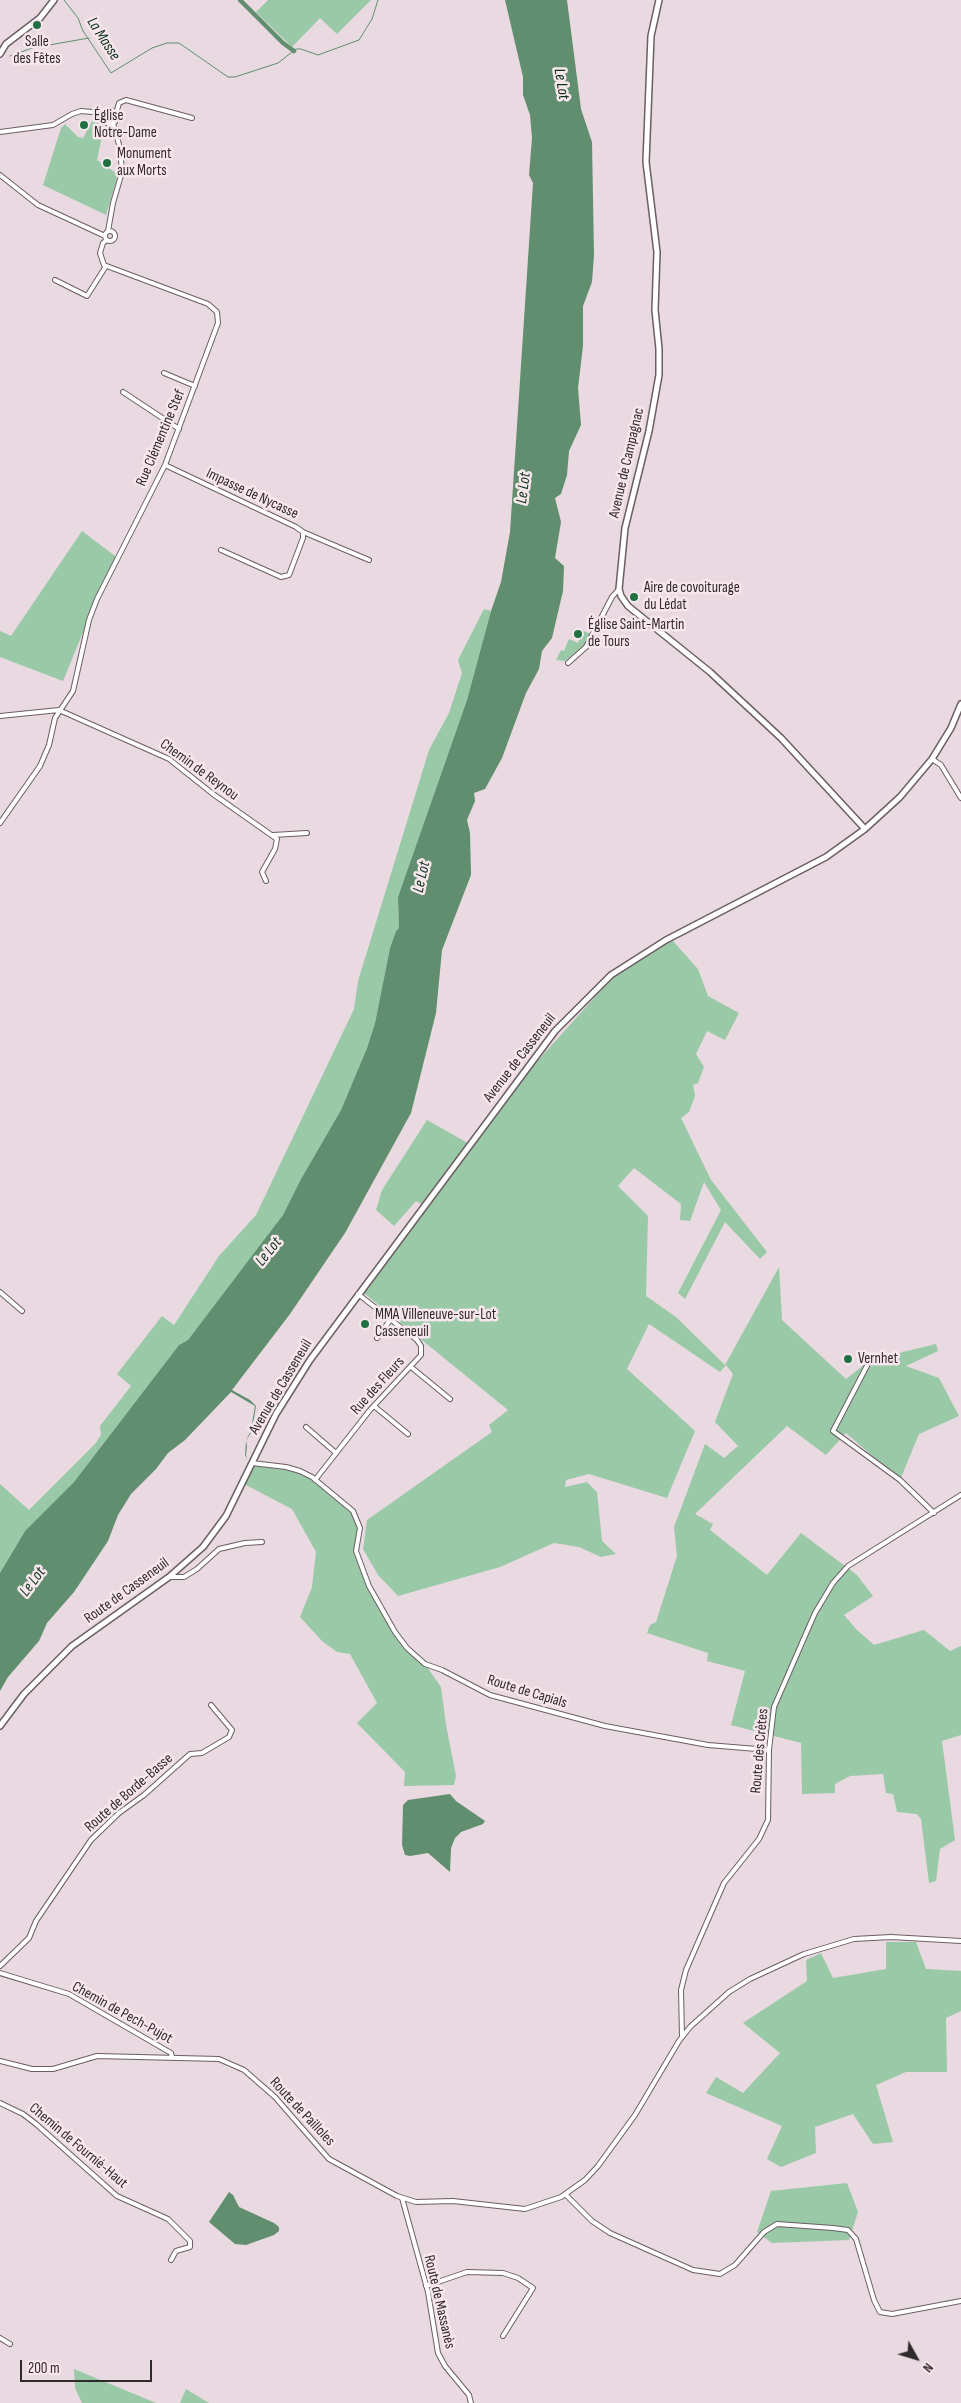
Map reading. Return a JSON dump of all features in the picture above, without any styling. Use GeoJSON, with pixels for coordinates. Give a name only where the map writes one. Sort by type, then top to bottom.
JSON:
{"type":"FeatureCollection","features":[{"type":"Feature","properties":{"kind":"main road"},"geometry":{"type":"LineString","coordinates":[[0,54],[6,44],[40,18],[54,0]]}},
{"type":"Feature","properties":{"kind":"main road","name":"Avenue de Campagnac"},"geometry":{"type":"LineString","coordinates":[[619,589],[625,528],[649,431],[659,375],[659,349],[655,310],[656,252],[646,162],[650,36],[659,0]]}},
{"type":"Feature","properties":{"kind":"main road"},"geometry":{"type":"LineString","coordinates":[[619,589],[621,596],[628,606],[710,672],[781,738],[865,829]]}},
{"type":"Feature","properties":{"kind":"main road","name":"Avenue de Casseneuil"},"geometry":{"type":"LineString","coordinates":[[252,1463],[276,1414],[309,1361],[554,1031],[611,975],[666,940],[826,857],[865,829],[900,797],[932,759],[951,728],[961,704]]}},
{"type":"Feature","properties":{"kind":"main road","name":"Route de Casseneuil"},"geometry":{"type":"LineString","coordinates":[[0,1726],[24,1694],[72,1646],[169,1577],[203,1547],[226,1516],[252,1463]]}},
{"type":"Feature","properties":{"kind":"street"},"geometry":{"type":"LineString","coordinates":[[55,280],[86,296],[106,266],[102,262],[100,253],[107,236],[112,203],[122,172],[120,148],[113,123],[119,103],[126,100],[192,118]]}},
{"type":"Feature","properties":{"kind":"street"},"geometry":{"type":"LineString","coordinates":[[0,132],[42,128],[81,111],[104,113],[109,110],[116,114]]}},
{"type":"Feature","properties":{"kind":"street"},"geometry":{"type":"LineString","coordinates":[[104,113],[103,118],[105,122],[113,123]]}},
{"type":"Feature","properties":{"kind":"street"},"geometry":{"type":"LineString","coordinates":[[0,175],[38,205],[107,236]]}},
{"type":"Feature","properties":{"kind":"street","name":"Rue Clémentine Stef"},"geometry":{"type":"LineString","coordinates":[[0,823],[40,766],[49,745],[55,718],[75,685],[89,620],[97,599],[165,465],[218,323],[219,317],[214,308],[106,266]]}},
{"type":"Feature","properties":{"kind":"street"},"geometry":{"type":"LineString","coordinates":[[164,373],[196,386]]}},
{"type":"Feature","properties":{"kind":"street"},"geometry":{"type":"LineString","coordinates":[[123,392],[179,429]]}},
{"type":"Feature","properties":{"kind":"street","name":"Impasse de Nycasse"},"geometry":{"type":"LineString","coordinates":[[165,465],[303,532],[303,538],[289,575],[281,577],[221,550]]}},
{"type":"Feature","properties":{"kind":"street"},"geometry":{"type":"LineString","coordinates":[[303,532],[369,560]]}},
{"type":"Feature","properties":{"kind":"street"},"geometry":{"type":"LineString","coordinates":[[568,663],[586,647],[612,597],[619,589]]}},
{"type":"Feature","properties":{"kind":"street","name":"Chemin de Reynou"},"geometry":{"type":"LineString","coordinates":[[0,716],[60,710],[169,759],[212,794],[272,834]]}},
{"type":"Feature","properties":{"kind":"street"},"geometry":{"type":"LineString","coordinates":[[932,759],[941,765],[961,798]]}},
{"type":"Feature","properties":{"kind":"street"},"geometry":{"type":"LineString","coordinates":[[272,834],[307,832]]}},
{"type":"Feature","properties":{"kind":"street"},"geometry":{"type":"LineString","coordinates":[[266,881],[262,872],[277,843],[277,839],[272,834]]}},
{"type":"Feature","properties":{"kind":"street"},"geometry":{"type":"LineString","coordinates":[[0,1292],[22,1311]]}},
{"type":"Feature","properties":{"kind":"street","name":"Rue des Fleurs"},"geometry":{"type":"LineString","coordinates":[[315,1480],[374,1406],[421,1355],[421,1346],[417,1340],[358,1294]]}},
{"type":"Feature","properties":{"kind":"street"},"geometry":{"type":"LineString","coordinates":[[377,1338],[391,1319]]}},
{"type":"Feature","properties":{"kind":"street"},"geometry":{"type":"LineString","coordinates":[[870,1360],[832,1431],[900,1480],[934,1513]]}},
{"type":"Feature","properties":{"kind":"street"},"geometry":{"type":"LineString","coordinates":[[411,1367],[450,1399]]}},
{"type":"Feature","properties":{"kind":"street"},"geometry":{"type":"LineString","coordinates":[[374,1406],[408,1434]]}},
{"type":"Feature","properties":{"kind":"street"},"geometry":{"type":"LineString","coordinates":[[306,1427],[336,1453]]}},
{"type":"Feature","properties":{"kind":"street","name":"Route de Capials"},"geometry":{"type":"LineString","coordinates":[[252,1463],[286,1466],[300,1471],[315,1480],[353,1511],[360,1528],[356,1551],[369,1586],[395,1632],[407,1648],[425,1664],[442,1670],[490,1695],[605,1726],[708,1745],[768,1750]]}},
{"type":"Feature","properties":{"kind":"street","name":"Route des Crètes"},"geometry":{"type":"LineString","coordinates":[[682,2037],[681,1990],[686,1970],[724,1883],[759,1839],[768,1820],[768,1750],[774,1706],[815,1613],[833,1583],[848,1566],[961,1495]]}},
{"type":"Feature","properties":{"kind":"street"},"geometry":{"type":"LineString","coordinates":[[169,1577],[184,1577],[197,1569],[219,1549],[245,1543],[262,1542]]}},
{"type":"Feature","properties":{"kind":"street","name":"Route de Borde-Basse"},"geometry":{"type":"LineString","coordinates":[[0,1966],[30,1938],[36,1921],[91,1840],[119,1813],[144,1795],[190,1754],[202,1752],[229,1737],[232,1730],[211,1705]]}},
{"type":"Feature","properties":{"kind":"street","name":"Route de Pailloles"},"geometry":{"type":"LineString","coordinates":[[0,2061],[32,2069],[53,2069],[97,2056],[219,2059],[244,2070],[293,2115],[319,2150],[329,2159],[402,2198],[416,2202],[453,2201],[525,2209],[539,2206],[565,2194],[585,2180],[598,2166],[635,2115],[682,2037],[708,2009],[750,1979],[775,1966],[834,1943],[877,1937],[961,1941]]}},
{"type":"Feature","properties":{"kind":"street","name":"Chemin de Pech-Pujot"},"geometry":{"type":"LineString","coordinates":[[0,1973],[69,1994],[171,2053],[172,2057]]}},
{"type":"Feature","properties":{"kind":"street","name":"Chemin de Fournié-Haut"},"geometry":{"type":"LineString","coordinates":[[0,2103],[30,2119],[117,2196],[168,2218],[190,2241],[190,2247],[176,2251],[171,2260]]}},
{"type":"Feature","properties":{"kind":"street"},"geometry":{"type":"LineString","coordinates":[[565,2194],[592,2221],[610,2233],[693,2270],[720,2274],[735,2265],[764,2232],[777,2224],[833,2228],[848,2230],[856,2239],[874,2300],[880,2312],[892,2314],[961,2301]]}},
{"type":"Feature","properties":{"kind":"street","name":"Route de Massanès"},"geometry":{"type":"LineString","coordinates":[[402,2198],[426,2286],[438,2353],[444,2366],[468,2395],[471,2403]]}},
{"type":"Feature","properties":{"kind":"street"},"geometry":{"type":"LineString","coordinates":[[426,2286],[467,2272],[503,2273],[518,2278],[533,2288],[503,2336]]}},
{"type":"Feature","properties":{"kind":"street"},"geometry":{"type":"LineString","coordinates":[[0,2338],[10,2344]]}},
{"type":"Feature","properties":{"kind":"shaded area"},"geometry":{"type":"Polygon","coordinates":[[[268,0],[371,0],[337,34],[320,18],[292,47],[256,12],[268,0]]]}},
{"type":"Feature","properties":{"kind":"shaded area"},"geometry":{"type":"Polygon","coordinates":[[[94,118],[102,122],[104,127],[97,160],[116,173],[117,178],[106,215],[43,185],[61,128],[65,124],[78,137],[83,138],[94,118]]]}},
{"type":"Feature","properties":{"kind":"shaded area"},"geometry":{"type":"Polygon","coordinates":[[[82,531],[119,559],[95,603],[63,681],[0,657],[0,631],[11,636],[82,531]]]}},
{"type":"Feature","properties":{"kind":"shaded area"},"geometry":{"type":"Polygon","coordinates":[[[484,609],[491,611],[467,700],[398,897],[399,928],[396,931],[390,948],[375,1023],[367,1048],[341,1110],[301,1179],[283,1215],[265,1240],[188,1340],[179,1345],[74,1482],[25,1531],[0,1573],[0,1484],[29,1510],[95,1444],[101,1435],[100,1426],[131,1386],[117,1374],[162,1316],[174,1325],[219,1256],[256,1215],[354,1009],[358,981],[429,750],[449,713],[462,673],[458,660],[484,609]]]}},
{"type":"Feature","properties":{"kind":"shaded area"},"geometry":{"type":"Polygon","coordinates":[[[583,631],[591,634],[584,646],[565,661],[556,660],[561,650],[564,651],[569,639],[578,643],[583,631]]]}},
{"type":"Feature","properties":{"kind":"shaded area"},"geometry":{"type":"Polygon","coordinates":[[[672,940],[698,969],[708,996],[739,1013],[725,1040],[707,1031],[696,1054],[704,1067],[698,1083],[693,1085],[695,1096],[689,1112],[681,1118],[711,1180],[767,1252],[760,1259],[725,1222],[685,1299],[678,1293],[721,1210],[704,1182],[690,1221],[680,1220],[681,1204],[634,1168],[618,1186],[648,1216],[646,1296],[676,1317],[725,1365],[779,1267],[782,1320],[846,1379],[870,1360],[936,1344],[938,1351],[906,1366],[939,1378],[959,1416],[919,1434],[900,1480],[846,1433],[826,1455],[787,1426],[695,1514],[713,1524],[710,1530],[767,1575],[801,1533],[857,1575],[873,1596],[844,1615],[874,1645],[924,1630],[950,1651],[961,1646],[961,1735],[942,1741],[955,1840],[940,1849],[936,1881],[929,1883],[921,1819],[917,1814],[897,1812],[893,1794],[886,1793],[883,1774],[850,1776],[835,1784],[835,1793],[802,1794],[801,1743],[731,1725],[745,1671],[707,1661],[708,1653],[647,1633],[650,1625],[656,1622],[677,1556],[674,1527],[705,1444],[724,1458],[738,1446],[715,1422],[733,1374],[726,1365],[720,1372],[649,1324],[627,1369],[695,1431],[667,1498],[589,1474],[566,1480],[565,1487],[587,1482],[597,1492],[602,1541],[616,1554],[601,1557],[579,1547],[554,1543],[500,1567],[398,1596],[378,1575],[363,1549],[367,1520],[492,1432],[489,1425],[508,1410],[364,1293],[426,1207],[416,1201],[394,1226],[376,1210],[382,1190],[427,1120],[473,1146],[533,1066],[612,978],[672,940]]]}},
{"type":"Feature","properties":{"kind":"shaded area"},"geometry":{"type":"Polygon","coordinates":[[[252,1463],[286,1467],[312,1477],[353,1511],[360,1528],[356,1551],[369,1586],[407,1648],[425,1664],[441,1687],[456,1776],[454,1785],[404,1786],[405,1772],[357,1723],[377,1703],[350,1654],[337,1652],[322,1641],[300,1617],[312,1587],[316,1552],[292,1509],[242,1483],[252,1463]]]}},
{"type":"Feature","properties":{"kind":"shaded area"},"geometry":{"type":"Polygon","coordinates":[[[886,1942],[916,1942],[926,1969],[961,1971],[961,2011],[946,2018],[947,2072],[906,2072],[876,2085],[893,2142],[873,2144],[853,2114],[815,2127],[816,2153],[781,2167],[767,2159],[782,2126],[706,2093],[716,2077],[743,2093],[780,2053],[743,2023],[807,1981],[806,1960],[821,1953],[833,1978],[886,1969],[886,1942]]]}},
{"type":"Feature","properties":{"kind":"shaded area"},"geometry":{"type":"Polygon","coordinates":[[[847,2183],[858,2212],[849,2240],[772,2243],[757,2232],[771,2191],[847,2183]]]}},
{"type":"Feature","properties":{"kind":"shaded area"},"geometry":{"type":"Polygon","coordinates":[[[74,2369],[156,2403],[82,2403],[75,2388],[74,2369]]]}},
{"type":"Feature","properties":{"kind":"shaded area"},"geometry":{"type":"Polygon","coordinates":[[[186,2389],[209,2403],[180,2403],[186,2389]]]}},
{"type":"Feature","properties":{"kind":"water","name":"Le Lot"},"geometry":{"type":"Polygon","coordinates":[[[505,0],[567,0],[581,109],[592,142],[594,255],[592,282],[583,306],[583,346],[578,388],[581,425],[569,451],[567,475],[561,494],[555,498],[561,522],[555,558],[564,566],[563,591],[552,638],[542,651],[539,669],[526,693],[502,758],[485,789],[474,793],[475,801],[467,820],[470,833],[471,875],[442,950],[436,1013],[411,1113],[345,1233],[290,1314],[232,1390],[250,1400],[256,1406],[252,1431],[246,1441],[251,1430],[255,1406],[231,1392],[185,1440],[168,1453],[156,1469],[131,1494],[118,1515],[108,1541],[74,1592],[47,1623],[39,1641],[8,1677],[0,1691],[0,1573],[25,1531],[74,1482],[179,1345],[188,1340],[283,1215],[301,1179],[341,1110],[367,1048],[375,1023],[390,948],[396,931],[399,928],[398,897],[467,700],[491,611],[501,582],[510,532],[533,183],[529,175],[532,138],[530,115],[523,95],[523,77],[505,0]]]}},
{"type":"Feature","properties":{"kind":"water"},"geometry":{"type":"Polygon","coordinates":[[[246,1441],[246,1455],[247,1459],[245,1455],[246,1441]]]}},
{"type":"Feature","properties":{"kind":"water"},"geometry":{"type":"Polygon","coordinates":[[[450,1794],[456,1801],[485,1821],[483,1824],[461,1832],[455,1838],[451,1848],[450,1872],[428,1853],[405,1855],[402,1845],[403,1805],[408,1800],[450,1794]]]}},
{"type":"Feature","properties":{"kind":"water"},"geometry":{"type":"Polygon","coordinates":[[[229,2192],[233,2195],[239,2207],[274,2223],[279,2227],[279,2231],[274,2235],[246,2245],[235,2244],[209,2222],[229,2192]]]}},
{"type":"Feature","properties":{"kind":"waterway","name":"La Masse"},"geometry":{"type":"LineString","coordinates":[[64,0],[78,18],[83,31],[111,73],[152,48],[167,43],[179,43],[228,77],[235,77],[278,63],[296,49],[318,55],[359,40],[372,19],[378,0]]}},
{"type":"Feature","properties":{"kind":"waterway"},"geometry":{"type":"LineString","coordinates":[[240,0],[283,43],[294,51]]}},
{"type":"Feature","properties":{"kind":"waterway"},"geometry":{"type":"LineString","coordinates":[[10,56],[32,48],[89,38]]}},
{"type":"Feature","properties":{"kind":"place","name":"Salle des Fêtes"},"geometry":{"type":"Point","coordinates":[37,25]}},
{"type":"Feature","properties":{"kind":"place","name":"Église Notre-Dame"},"geometry":{"type":"Point","coordinates":[84,125]}},
{"type":"Feature","properties":{"kind":"place","name":"Monument aux Morts"},"geometry":{"type":"Point","coordinates":[107,163]}},
{"type":"Feature","properties":{"kind":"place","name":"Aire de covoiturage du Lédat"},"geometry":{"type":"Point","coordinates":[634,597]}},
{"type":"Feature","properties":{"kind":"place","name":"Église Saint-Martin de Tours"},"geometry":{"type":"Point","coordinates":[578,634]}},
{"type":"Feature","properties":{"kind":"place","name":"MMA Villeneuve-sur-Lot Casseneuil"},"geometry":{"type":"Point","coordinates":[365,1324]}},
{"type":"Feature","properties":{"kind":"place","name":"Vernhet"},"geometry":{"type":"Point","coordinates":[848,1359]}}]}
